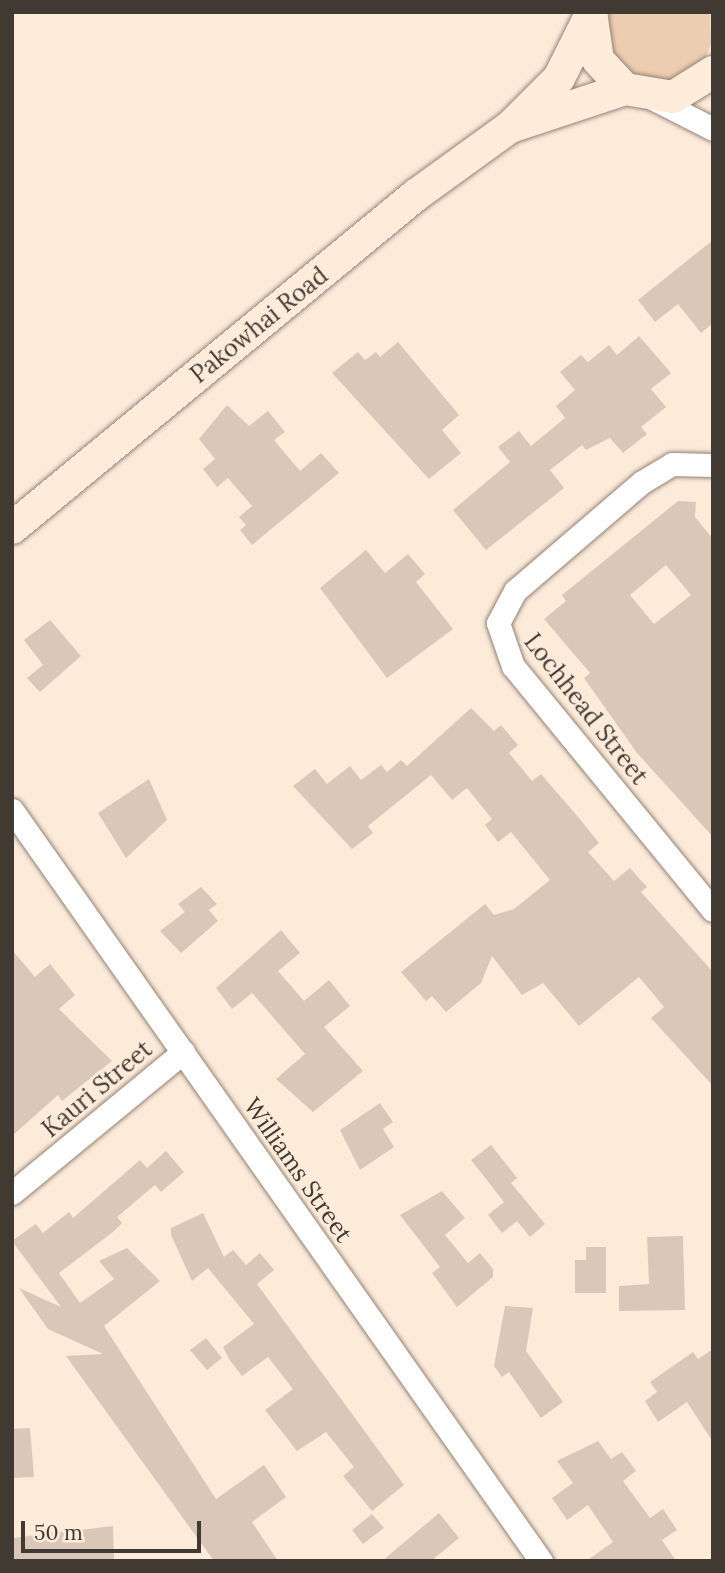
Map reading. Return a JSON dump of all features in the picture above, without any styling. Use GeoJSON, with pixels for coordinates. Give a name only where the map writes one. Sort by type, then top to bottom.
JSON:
{"type":"FeatureCollection","features":[{"type":"Feature","properties":{"kind":"main road"},"geometry":{"type":"LineString","coordinates":[[593,12],[598,60],[638,94]]}},
{"type":"Feature","properties":{"kind":"main road","name":"Pakowhai Road"},"geometry":{"type":"LineString","coordinates":[[12,528],[416,195],[510,127],[559,78],[593,12]]}},
{"type":"Feature","properties":{"kind":"main road","name":"Pakowhai Road"},"geometry":{"type":"LineString","coordinates":[[510,127],[638,94],[692,90],[713,72]]}},
{"type":"Feature","properties":{"kind":"street"},"geometry":{"type":"LineString","coordinates":[[638,94],[713,129]]}},
{"type":"Feature","properties":{"kind":"street","name":"Lochhead Street"},"geometry":{"type":"LineString","coordinates":[[713,465],[672,464],[642,482],[515,591],[498,623],[513,666],[713,910]]}},
{"type":"Feature","properties":{"kind":"street","name":"Williams Street"},"geometry":{"type":"LineString","coordinates":[[12,810],[541,1561]]}},
{"type":"Feature","properties":{"kind":"street","name":"Kauri Street"},"geometry":{"type":"LineString","coordinates":[[12,1193],[183,1052]]}},
{"type":"Feature","properties":{"kind":"shaded area"},"geometry":{"type":"Polygon","coordinates":[[[608,12],[710,12],[711,44],[705,59],[670,82],[637,79],[612,56],[608,12]]]}},
{"type":"Feature","properties":{"kind":"building"},"geometry":{"type":"Polygon","coordinates":[[[713,240],[713,323],[701,333],[678,304],[655,322],[638,300],[713,240]]]}},
{"type":"Feature","properties":{"kind":"building"},"geometry":{"type":"Polygon","coordinates":[[[639,336],[671,373],[651,389],[666,407],[641,427],[647,434],[623,453],[610,438],[586,450],[582,445],[550,470],[564,488],[486,550],[453,510],[510,462],[498,447],[519,431],[531,446],[565,418],[556,406],[575,390],[560,372],[581,355],[588,362],[609,345],[617,355],[639,336]]]}},
{"type":"Feature","properties":{"kind":"building"},"geometry":{"type":"Polygon","coordinates":[[[398,342],[459,415],[442,430],[461,453],[429,479],[332,373],[358,352],[365,360],[376,352],[380,357],[398,342]]]}},
{"type":"Feature","properties":{"kind":"building"},"geometry":{"type":"Polygon","coordinates":[[[227,405],[249,426],[268,411],[285,432],[274,440],[300,471],[321,453],[339,473],[252,545],[240,530],[246,525],[239,517],[252,506],[228,478],[217,487],[203,469],[215,459],[199,439],[227,405]]]}},
{"type":"Feature","properties":{"kind":"building"},"geometry":{"type":"Polygon","coordinates":[[[678,501],[696,502],[695,517],[713,539],[713,837],[637,753],[584,678],[590,673],[544,619],[566,601],[562,595],[678,501]],[[666,565],[630,595],[654,624],[691,595],[666,565]]]}},
{"type":"Feature","properties":{"kind":"building"},"geometry":{"type":"Polygon","coordinates":[[[366,550],[385,573],[408,554],[425,574],[416,582],[453,629],[387,678],[320,588],[366,550]]]}},
{"type":"Feature","properties":{"kind":"building"},"geometry":{"type":"Polygon","coordinates":[[[50,620],[81,656],[40,692],[27,678],[43,665],[24,640],[50,620]]]}},
{"type":"Feature","properties":{"kind":"building"},"geometry":{"type":"Polygon","coordinates":[[[471,708],[494,731],[501,725],[518,745],[509,753],[532,781],[541,774],[579,818],[599,843],[588,852],[614,881],[630,868],[647,887],[641,892],[713,972],[713,1086],[651,1018],[664,1007],[639,977],[579,1026],[543,983],[522,995],[492,956],[481,983],[446,1012],[432,996],[426,1001],[401,972],[485,904],[494,915],[514,909],[550,880],[511,832],[498,842],[485,825],[492,819],[467,788],[452,800],[431,775],[368,826],[373,833],[352,849],[293,786],[315,769],[327,784],[350,766],[361,780],[381,765],[387,772],[401,760],[407,766],[471,708]]]}},
{"type":"Feature","properties":{"kind":"building"},"geometry":{"type":"Polygon","coordinates":[[[149,779],[167,820],[126,858],[98,813],[149,779]]]}},
{"type":"Feature","properties":{"kind":"building"},"geometry":{"type":"Polygon","coordinates":[[[201,887],[217,904],[209,910],[218,921],[181,953],[160,931],[185,912],[178,904],[201,887]]]}},
{"type":"Feature","properties":{"kind":"building"},"geometry":{"type":"Polygon","coordinates":[[[281,930],[300,953],[278,971],[304,1001],[329,980],[350,1006],[324,1027],[363,1071],[313,1112],[276,1079],[305,1054],[252,993],[232,1009],[216,988],[281,930]]]}},
{"type":"Feature","properties":{"kind":"building"},"geometry":{"type":"Polygon","coordinates":[[[12,950],[35,977],[50,964],[75,995],[59,1009],[112,1061],[62,1101],[58,1095],[12,1136],[12,950]]]}},
{"type":"Feature","properties":{"kind":"building"},"geometry":{"type":"Polygon","coordinates":[[[380,1103],[393,1122],[383,1129],[394,1147],[360,1170],[340,1130],[380,1103]]]}},
{"type":"Feature","properties":{"kind":"building"},"geometry":{"type":"Polygon","coordinates":[[[491,1145],[517,1178],[511,1183],[545,1224],[530,1237],[517,1221],[502,1233],[488,1215],[504,1202],[471,1160],[491,1145]]]}},
{"type":"Feature","properties":{"kind":"building"},"geometry":{"type":"Polygon","coordinates":[[[166,1151],[184,1172],[161,1192],[155,1185],[117,1217],[122,1223],[113,1232],[59,1273],[80,1303],[114,1279],[99,1261],[127,1248],[160,1281],[104,1326],[216,1499],[264,1465],[286,1497],[252,1522],[278,1561],[214,1561],[66,1356],[103,1354],[48,1329],[19,1288],[61,1307],[12,1241],[36,1224],[43,1233],[69,1212],[73,1218],[140,1160],[147,1168],[166,1151]]]}},
{"type":"Feature","properties":{"kind":"building"},"geometry":{"type":"Polygon","coordinates":[[[442,1191],[465,1218],[445,1235],[468,1263],[480,1253],[493,1269],[493,1277],[457,1307],[432,1273],[440,1267],[400,1215],[442,1191]]]}},
{"type":"Feature","properties":{"kind":"building"},"geometry":{"type":"Polygon","coordinates":[[[203,1213],[224,1257],[233,1250],[246,1265],[260,1253],[274,1270],[257,1284],[404,1485],[372,1511],[343,1476],[354,1467],[326,1432],[297,1451],[265,1410],[293,1389],[268,1357],[242,1376],[229,1359],[223,1347],[254,1324],[208,1268],[192,1281],[171,1235],[171,1228],[203,1213]]]}},
{"type":"Feature","properties":{"kind":"building"},"geometry":{"type":"Polygon","coordinates":[[[683,1236],[685,1310],[619,1311],[619,1286],[649,1284],[647,1237],[683,1236]]]}},
{"type":"Feature","properties":{"kind":"building"},"geometry":{"type":"Polygon","coordinates":[[[586,1247],[606,1247],[606,1293],[575,1293],[575,1260],[586,1260],[586,1247]]]}},
{"type":"Feature","properties":{"kind":"building"},"geometry":{"type":"Polygon","coordinates":[[[505,1306],[533,1308],[526,1351],[563,1402],[541,1418],[509,1372],[502,1377],[494,1366],[505,1306]]]}},
{"type":"Feature","properties":{"kind":"building"},"geometry":{"type":"Polygon","coordinates":[[[206,1338],[222,1358],[207,1370],[190,1350],[206,1338]]]}},
{"type":"Feature","properties":{"kind":"building"},"geometry":{"type":"Polygon","coordinates":[[[713,1349],[713,1442],[687,1402],[658,1422],[645,1401],[657,1392],[650,1382],[693,1352],[698,1359],[713,1349]]]}},
{"type":"Feature","properties":{"kind":"building"},"geometry":{"type":"Polygon","coordinates":[[[30,1428],[34,1477],[12,1478],[12,1429],[30,1428]]]}},
{"type":"Feature","properties":{"kind":"building"},"geometry":{"type":"Polygon","coordinates":[[[598,1441],[611,1459],[622,1452],[636,1471],[623,1481],[650,1518],[663,1509],[677,1530],[662,1540],[676,1561],[586,1561],[613,1542],[588,1505],[567,1520],[552,1498],[573,1483],[557,1461],[598,1441]]]}},
{"type":"Feature","properties":{"kind":"building"},"geometry":{"type":"Polygon","coordinates":[[[439,1513],[459,1538],[431,1561],[382,1561],[439,1513]]]}},
{"type":"Feature","properties":{"kind":"building"},"geometry":{"type":"Polygon","coordinates":[[[372,1514],[384,1528],[363,1544],[352,1530],[372,1514]]]}},
{"type":"Feature","properties":{"kind":"building"},"geometry":{"type":"Polygon","coordinates":[[[113,1526],[114,1561],[12,1561],[12,1538],[113,1526]]]}}]}
